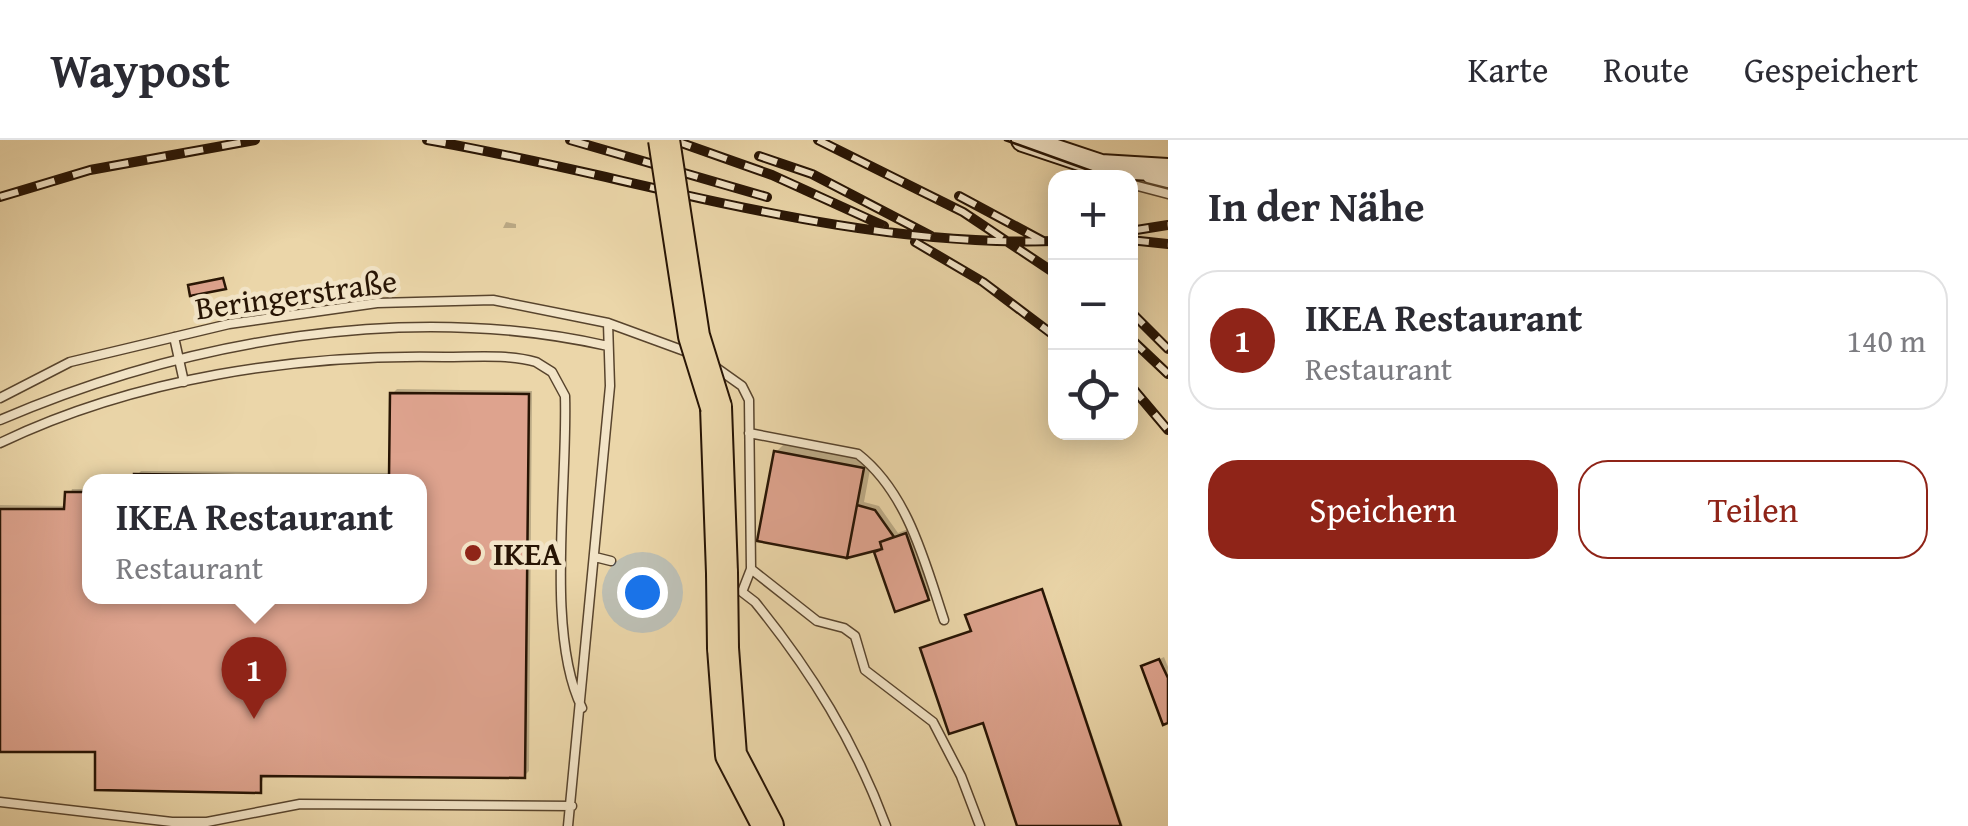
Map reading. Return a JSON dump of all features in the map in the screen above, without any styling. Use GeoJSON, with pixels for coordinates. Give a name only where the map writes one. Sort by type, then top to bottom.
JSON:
{"type":"FeatureCollection","features":[{"type":"Feature","properties":{"kind":"highway"},"geometry":{"type":"LineString","coordinates":[[664,140],[694,336],[716,407],[739,578],[723,648],[731,755],[768,826]]}},
{"type":"Feature","properties":{"kind":"street"},"geometry":{"type":"LineString","coordinates":[[1023,140],[1106,170]]}},
{"type":"Feature","properties":{"kind":"street"},"geometry":{"type":"LineString","coordinates":[[1138,172],[1168,170]]}},
{"type":"Feature","properties":{"kind":"lane"},"geometry":{"type":"LineString","coordinates":[[1138,177],[1168,183]]}},
{"type":"Feature","properties":{"kind":"lane"},"geometry":{"type":"LineString","coordinates":[[1138,186],[1168,194]]}},
{"type":"Feature","properties":{"kind":"lane","name":"Beringerstraße"},"geometry":{"type":"LineString","coordinates":[[0,398],[70,362],[174,337],[377,302],[493,300],[608,324],[688,352],[727,372],[749,400],[739,578]]}},
{"type":"Feature","properties":{"kind":"lane"},"geometry":{"type":"LineString","coordinates":[[568,826],[610,386],[608,324]]}},
{"type":"Feature","properties":{"kind":"lane","name":"Beringerstraße"},"geometry":{"type":"LineString","coordinates":[[0,420],[76,387],[180,359],[368,329],[432,326],[527,331],[608,346]]}},
{"type":"Feature","properties":{"kind":"lane"},"geometry":{"type":"LineString","coordinates":[[174,337],[184,382]]}},
{"type":"Feature","properties":{"kind":"lane"},"geometry":{"type":"LineString","coordinates":[[0,443],[87,410],[184,382],[330,359],[521,358],[552,372],[565,396],[561,639],[570,683],[582,708]]}},
{"type":"Feature","properties":{"kind":"lane"},"geometry":{"type":"LineString","coordinates":[[749,434],[858,454],[871,464],[900,505],[944,620]]}},
{"type":"Feature","properties":{"kind":"lane"},"geometry":{"type":"LineString","coordinates":[[595,557],[611,561]]}},
{"type":"Feature","properties":{"kind":"lane"},"geometry":{"type":"LineString","coordinates":[[739,578],[817,621],[844,628],[855,636],[865,670],[933,722],[980,826]]}},
{"type":"Feature","properties":{"kind":"lane"},"geometry":{"type":"LineString","coordinates":[[739,578],[818,686],[854,747],[886,826]]}},
{"type":"Feature","properties":{"kind":"lane"},"geometry":{"type":"LineString","coordinates":[[0,802],[172,822],[207,822],[300,804],[572,806]]}},
{"type":"Feature","properties":{"kind":"building"},"geometry":{"type":"Polygon","coordinates":[[[223,278],[226,289],[190,296],[188,285],[223,278]]]}},
{"type":"Feature","properties":{"kind":"building","name":"IKEA"},"geometry":{"type":"Polygon","coordinates":[[[390,393],[529,394],[525,778],[261,776],[261,793],[95,790],[95,752],[0,752],[0,509],[64,509],[65,492],[82,492],[82,604],[427,604],[427,474],[389,474],[390,393]]]}},
{"type":"Feature","properties":{"kind":"building"},"geometry":{"type":"Polygon","coordinates":[[[774,451],[864,468],[847,558],[757,541],[774,451]]]}},
{"type":"Feature","properties":{"kind":"building"},"geometry":{"type":"Polygon","coordinates":[[[857,505],[875,510],[894,537],[880,542],[882,549],[847,558],[857,505]]]}},
{"type":"Feature","properties":{"kind":"building"},"geometry":{"type":"Polygon","coordinates":[[[906,533],[929,600],[895,612],[874,552],[882,549],[880,542],[906,533]]]}},
{"type":"Feature","properties":{"kind":"building"},"geometry":{"type":"Polygon","coordinates":[[[1042,589],[1121,826],[1017,826],[983,723],[949,734],[920,648],[971,631],[965,615],[1042,589]]]}},
{"type":"Feature","properties":{"kind":"building"},"geometry":{"type":"Polygon","coordinates":[[[1159,659],[1168,678],[1168,723],[1163,725],[1141,666],[1159,659]]]}},
{"type":"Feature","properties":{"kind":"tram line"},"geometry":{"type":"LineString","coordinates":[[1005,140],[1089,170]]}},
{"type":"Feature","properties":{"kind":"railway"},"geometry":{"type":"LineString","coordinates":[[0,197],[90,170],[255,140]]}},
{"type":"Feature","properties":{"kind":"railway"},"geometry":{"type":"LineString","coordinates":[[427,140],[818,222],[976,240],[1048,241]]}},
{"type":"Feature","properties":{"kind":"railway"},"geometry":{"type":"LineString","coordinates":[[570,140],[767,197]]}},
{"type":"Feature","properties":{"kind":"railway"},"geometry":{"type":"LineString","coordinates":[[673,140],[772,175],[884,226]]}},
{"type":"Feature","properties":{"kind":"railway"},"geometry":{"type":"LineString","coordinates":[[818,140],[963,212],[1048,269]]}},
{"type":"Feature","properties":{"kind":"railway"},"geometry":{"type":"LineString","coordinates":[[759,156],[812,174],[931,236]]}},
{"type":"Feature","properties":{"kind":"railway"},"geometry":{"type":"LineString","coordinates":[[959,196],[1043,241]]}},
{"type":"Feature","properties":{"kind":"railway"},"geometry":{"type":"LineString","coordinates":[[1138,230],[1168,225]]}},
{"type":"Feature","properties":{"kind":"railway"},"geometry":{"type":"LineString","coordinates":[[1138,241],[1168,244]]}},
{"type":"Feature","properties":{"kind":"railway"},"geometry":{"type":"LineString","coordinates":[[915,242],[983,282],[1048,331]]}},
{"type":"Feature","properties":{"kind":"railway"},"geometry":{"type":"LineString","coordinates":[[1138,319],[1168,349]]}},
{"type":"Feature","properties":{"kind":"railway"},"geometry":{"type":"LineString","coordinates":[[1138,346],[1168,374]]}},
{"type":"Feature","properties":{"kind":"railway"},"geometry":{"type":"LineString","coordinates":[[1138,394],[1168,430]]}},
{"type":"Feature","properties":{"kind":"place","name":"IKEA"},"geometry":{"type":"Point","coordinates":[473,553]}},
{"type":"Feature","properties":{"kind":"place","name":"IKEA Restaurant"},"geometry":{"type":"Point","coordinates":[254,719]}}]}
